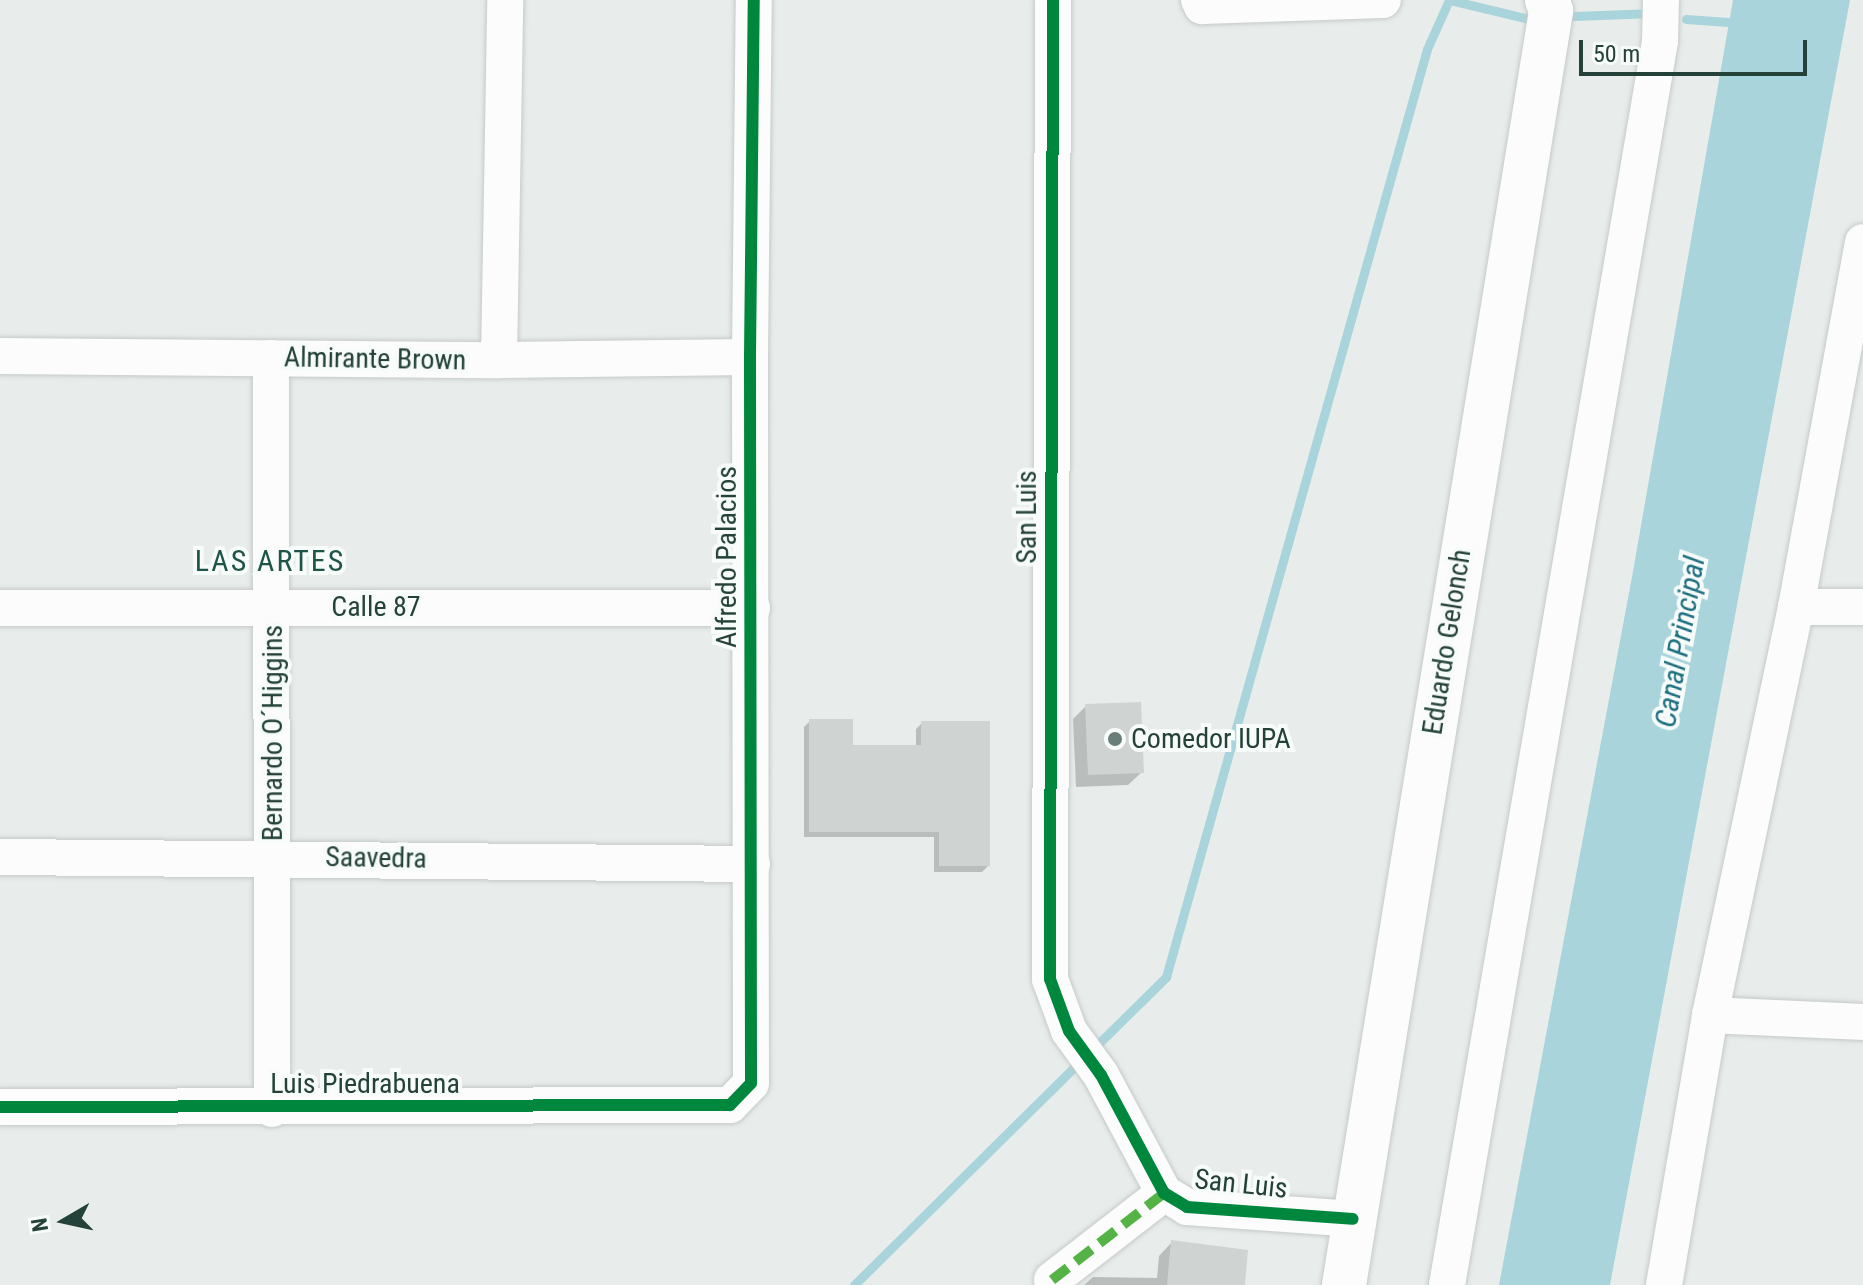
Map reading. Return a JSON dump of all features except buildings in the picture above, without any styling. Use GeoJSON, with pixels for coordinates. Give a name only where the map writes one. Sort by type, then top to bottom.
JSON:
{"type":"FeatureCollection","features":[{"type":"Feature","properties":{"kind":"street"},"geometry":{"type":"LineString","coordinates":[[499,360],[505,0]]}},
{"type":"Feature","properties":{"kind":"street","name":"Alfredo Palacios"},"geometry":{"type":"LineString","coordinates":[[730,1105],[751,1083],[750,357],[754,0]]}},
{"type":"Feature","properties":{"kind":"street","name":"San Luis"},"geometry":{"type":"LineString","coordinates":[[1053,0],[1050,979],[1069,1031],[1101,1075],[1164,1193],[1187,1207],[1353,1219]]}},
{"type":"Feature","properties":{"kind":"street"},"geometry":{"type":"LineString","coordinates":[[1199,0],[1202,6],[1383,0]]}},
{"type":"Feature","properties":{"kind":"street","name":"Eduardo Gelonch"},"geometry":{"type":"LineString","coordinates":[[1344,1285],[1551,11],[1547,0]]}},
{"type":"Feature","properties":{"kind":"street"},"geometry":{"type":"LineString","coordinates":[[1447,1285],[1660,41],[1661,0]]}},
{"type":"Feature","properties":{"kind":"street"},"geometry":{"type":"LineString","coordinates":[[1664,1285],[1710,1015],[1796,607],[1863,242]]}},
{"type":"Feature","properties":{"kind":"street","name":"Almirante Brown"},"geometry":{"type":"LineString","coordinates":[[0,356],[499,360],[750,357]]}},
{"type":"Feature","properties":{"kind":"street","name":"Bernardo O´Higgins"},"geometry":{"type":"LineString","coordinates":[[271,358],[272,1109]]}},
{"type":"Feature","properties":{"kind":"street"},"geometry":{"type":"LineString","coordinates":[[1796,607],[1863,607]]}},
{"type":"Feature","properties":{"kind":"street","name":"Calle 87"},"geometry":{"type":"LineString","coordinates":[[0,608],[752,608]]}},
{"type":"Feature","properties":{"kind":"street","name":"Saavedra"},"geometry":{"type":"LineString","coordinates":[[0,857],[273,857],[752,864]]}},
{"type":"Feature","properties":{"kind":"street"},"geometry":{"type":"LineString","coordinates":[[1710,1015],[1863,1022]]}},
{"type":"Feature","properties":{"kind":"street","name":"Luis Piedrabuena"},"geometry":{"type":"LineString","coordinates":[[0,1107],[272,1109],[730,1105]]}},
{"type":"Feature","properties":{"kind":"street"},"geometry":{"type":"LineString","coordinates":[[1052,1280],[1164,1193]]}},
{"type":"Feature","properties":{"kind":"water","name":"Canal Principal"},"geometry":{"type":"Polygon","coordinates":[[[1733,0],[1850,0],[1610,1285],[1499,1285],[1632,577],[1733,0]]]}},
{"type":"Feature","properties":{"kind":"waterway"},"geometry":{"type":"LineString","coordinates":[[1093,1049],[1166,977],[1427,49],[1449,0]]}},
{"type":"Feature","properties":{"kind":"waterway"},"geometry":{"type":"LineString","coordinates":[[1450,0],[1529,19]]}},
{"type":"Feature","properties":{"kind":"waterway"},"geometry":{"type":"LineString","coordinates":[[1574,16],[1654,13]]}},
{"type":"Feature","properties":{"kind":"waterway"},"geometry":{"type":"LineString","coordinates":[[1686,19],[1742,23]]}},
{"type":"Feature","properties":{"kind":"waterway"},"geometry":{"type":"LineString","coordinates":[[854,1285],[1082,1059]]}},
{"type":"Feature","properties":{"kind":"marked path"},"geometry":{"type":"LineString","coordinates":[[1052,1280],[1164,1193]]}},
{"type":"Feature","properties":{"kind":"cycle path"},"geometry":{"type":"LineString","coordinates":[[0,1107],[730,1105],[751,1083],[750,357],[754,0]]}},
{"type":"Feature","properties":{"kind":"cycle path"},"geometry":{"type":"LineString","coordinates":[[1053,0],[1050,979],[1069,1031],[1101,1075],[1164,1193],[1187,1207],[1353,1219]]}},
{"type":"Feature","properties":{"kind":"place","name":"Comedor IUPA"},"geometry":{"type":"Point","coordinates":[1115,739]}},
{"type":"Feature","properties":{"kind":"district","name":"LAS ARTES"},"geometry":{"type":"Point","coordinates":[270,561]}}]}
